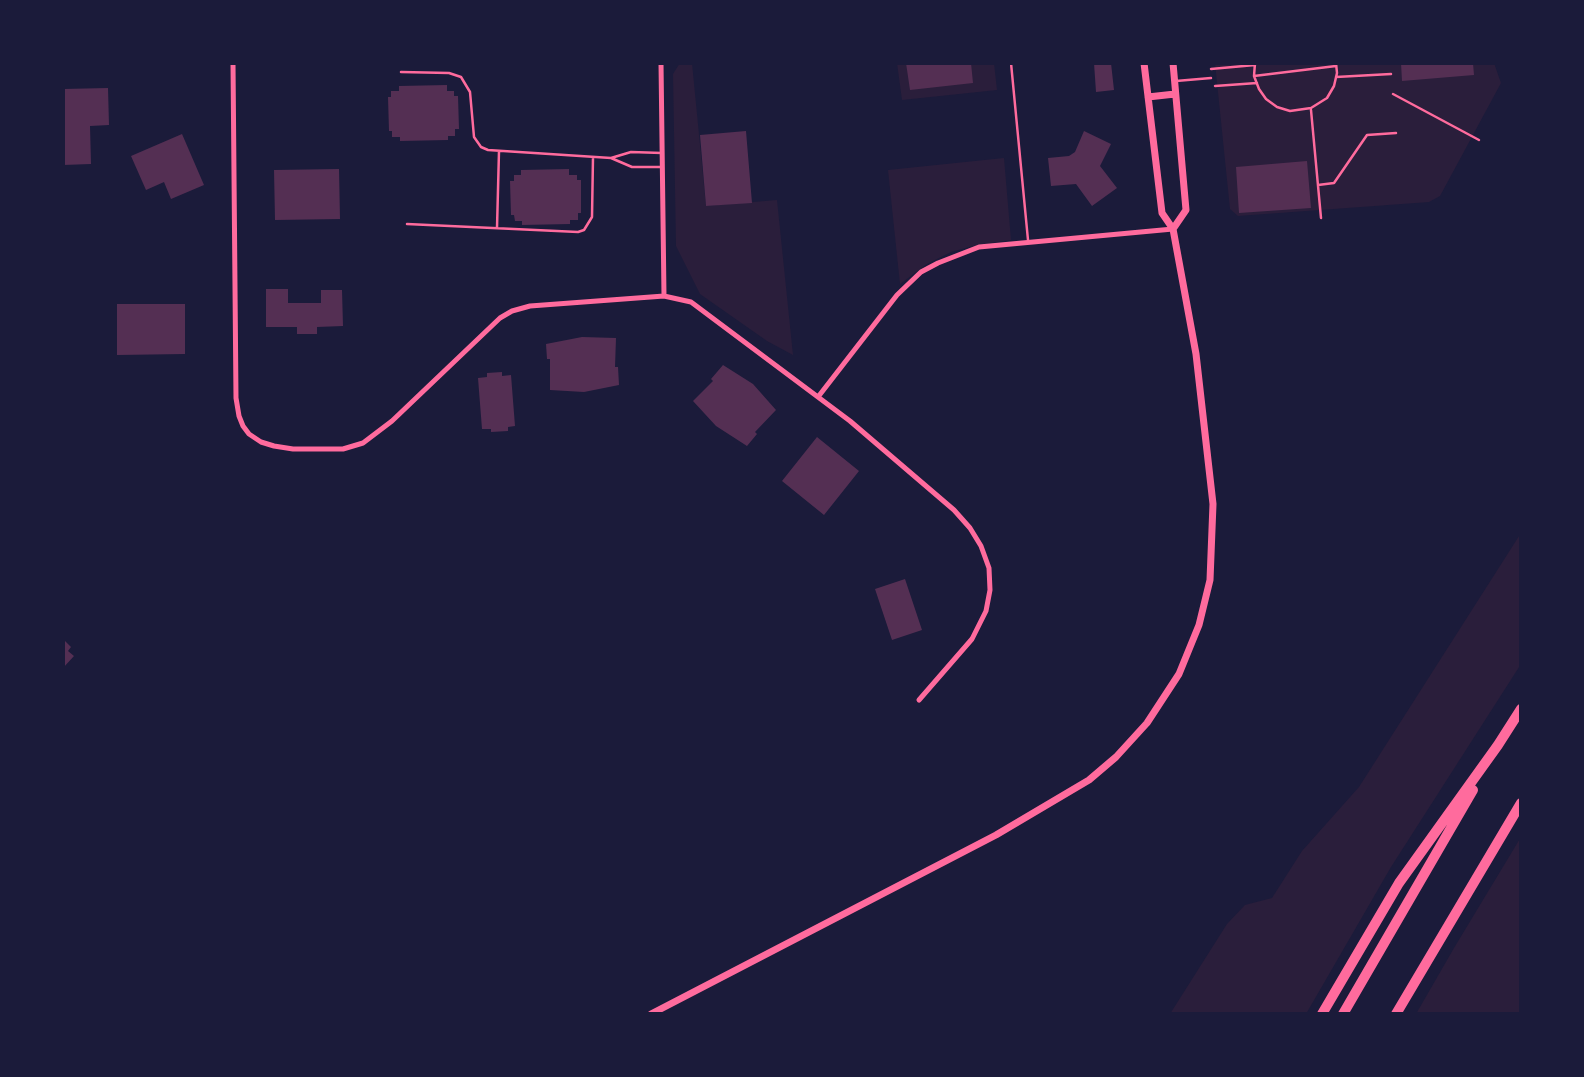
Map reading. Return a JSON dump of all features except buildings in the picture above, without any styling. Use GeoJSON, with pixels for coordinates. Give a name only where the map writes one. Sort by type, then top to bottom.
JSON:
{"type":"FeatureCollection","features":[{"type":"Feature","properties":{"kind":"highway"},"geometry":{"type":"LineString","coordinates":[[1343,1014],[1521,709]]}},
{"type":"Feature","properties":{"kind":"highway"},"geometry":{"type":"LineString","coordinates":[[1322,1014],[1399,883],[1498,745]]}},
{"type":"Feature","properties":{"kind":"highway"},"geometry":{"type":"LineString","coordinates":[[1396,1014],[1521,803]]}},
{"type":"Feature","properties":{"kind":"street"},"geometry":{"type":"LineString","coordinates":[[233,63],[236,398],[243,426],[261,442],[293,449],[343,449],[363,443],[385,428],[500,318],[512,311],[530,306],[664,296],[691,302],[850,421],[954,510],[981,546],[989,568],[990,590],[986,611],[972,639],[919,700]]}},
{"type":"Feature","properties":{"kind":"street"},"geometry":{"type":"LineString","coordinates":[[661,63],[664,296]]}},
{"type":"Feature","properties":{"kind":"street"},"geometry":{"type":"LineString","coordinates":[[651,1014],[996,835],[1089,780],[1116,757],[1147,723],[1178,674],[1199,625],[1210,580],[1213,547],[1212,497],[1196,354],[1173,229],[1162,213],[1144,63]]}},
{"type":"Feature","properties":{"kind":"street"},"geometry":{"type":"LineString","coordinates":[[818,397],[876,320],[922,272],[969,250],[1028,240],[1173,229],[1186,211],[1172,63]]}},
{"type":"Feature","properties":{"kind":"street"},"geometry":{"type":"LineString","coordinates":[[1148,97],[1175,94]]}},
{"type":"Feature","properties":{"kind":"lane"},"geometry":{"type":"LineString","coordinates":[[1011,63],[1028,240]]}},
{"type":"Feature","properties":{"kind":"lane"},"geometry":{"type":"LineString","coordinates":[[401,72],[449,73],[461,77],[470,92],[474,137],[481,147],[488,150],[611,158],[631,152],[662,153]]}},
{"type":"Feature","properties":{"kind":"lane"},"geometry":{"type":"LineString","coordinates":[[1174,81],[1211,78]]}},
{"type":"Feature","properties":{"kind":"lane"},"geometry":{"type":"LineString","coordinates":[[497,228],[499,151]]}},
{"type":"Feature","properties":{"kind":"lane"},"geometry":{"type":"LineString","coordinates":[[407,224],[578,232],[584,230],[592,217],[593,157]]}},
{"type":"Feature","properties":{"kind":"lane"},"geometry":{"type":"LineString","coordinates":[[611,158],[632,167],[663,167]]}},
{"type":"Feature","properties":{"kind":"path"},"geometry":{"type":"LineString","coordinates":[[1211,69],[1255,64],[1254,76],[1266,99],[1277,107],[1290,111],[1311,108],[1327,98],[1334,86],[1336,64],[1254,76]]}},
{"type":"Feature","properties":{"kind":"path"},"geometry":{"type":"LineString","coordinates":[[1336,77],[1391,74]]}},
{"type":"Feature","properties":{"kind":"path"},"geometry":{"type":"LineString","coordinates":[[1212,86],[1257,83]]}},
{"type":"Feature","properties":{"kind":"path"},"geometry":{"type":"LineString","coordinates":[[1393,94],[1479,140]]}},
{"type":"Feature","properties":{"kind":"path"},"geometry":{"type":"LineString","coordinates":[[1311,108],[1321,218]]}},
{"type":"Feature","properties":{"kind":"path"},"geometry":{"type":"LineString","coordinates":[[1318,185],[1334,183],[1367,135],[1396,133]]}},
{"type":"Feature","properties":{"kind":"shaded area"},"geometry":{"type":"Polygon","coordinates":[[[680,63],[692,63],[706,206],[777,200],[793,355],[767,341],[700,294],[676,246],[673,74],[680,63]]]}},
{"type":"Feature","properties":{"kind":"shaded area"},"geometry":{"type":"Polygon","coordinates":[[[897,63],[994,63],[997,90],[902,100],[897,63]]]}},
{"type":"Feature","properties":{"kind":"shaded area"},"geometry":{"type":"Polygon","coordinates":[[[1215,63],[1494,63],[1501,83],[1440,196],[1429,202],[1238,216],[1230,209],[1215,63]]]}},
{"type":"Feature","properties":{"kind":"shaded area"},"geometry":{"type":"Polygon","coordinates":[[[1004,158],[1011,240],[951,252],[927,264],[900,284],[888,170],[1004,158]]]}},
{"type":"Feature","properties":{"kind":"shaded area"},"geometry":{"type":"Polygon","coordinates":[[[1521,533],[1521,664],[1391,867],[1306,1014],[1170,1014],[1227,924],[1245,905],[1272,898],[1302,851],[1359,787],[1521,533]]]}},
{"type":"Feature","properties":{"kind":"shaded area"},"geometry":{"type":"Polygon","coordinates":[[[1521,837],[1521,1014],[1416,1014],[1454,948],[1521,837]]]}}]}
